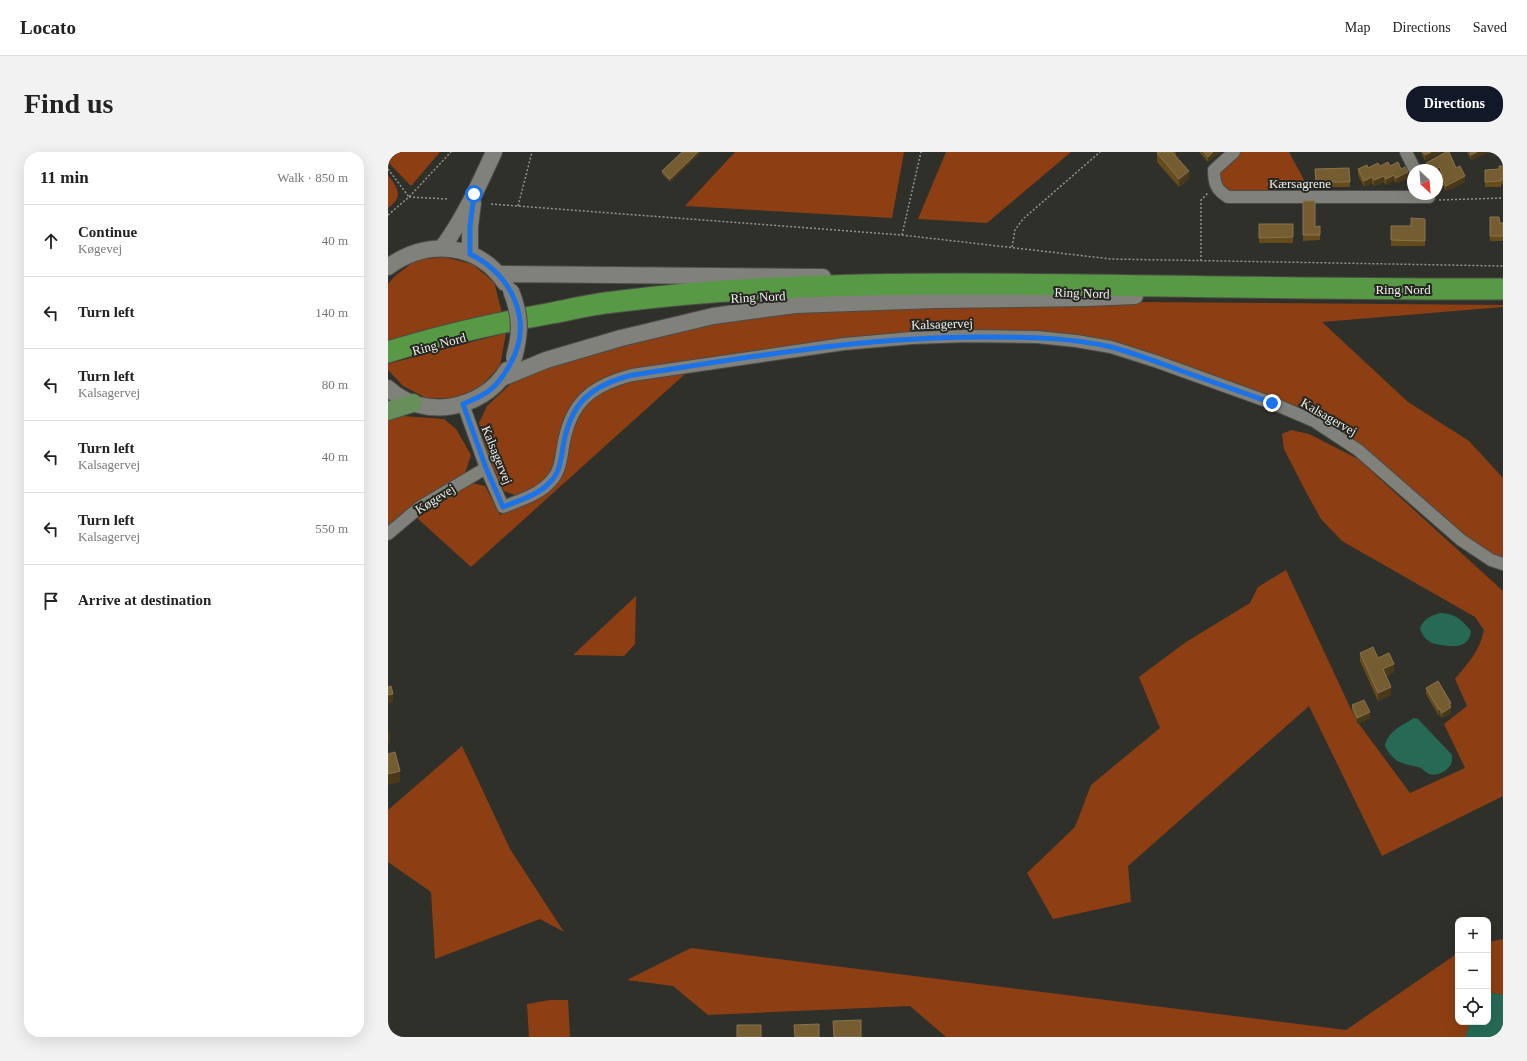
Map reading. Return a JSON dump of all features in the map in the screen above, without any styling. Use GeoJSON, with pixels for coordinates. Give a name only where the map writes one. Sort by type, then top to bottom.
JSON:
{"type":"FeatureCollection","features":[{"type":"Feature","properties":{"kind":"highway","name":"Ring Nord"},"geometry":{"type":"LineString","coordinates":[[388,352],[423,341],[499,322],[610,302],[693,293],[774,288],[944,284],[1359,289],[1503,289]]}},
{"type":"Feature","properties":{"kind":"highway","name":"Ring Nord"},"geometry":{"type":"LineString","coordinates":[[388,358],[425,347],[499,329],[611,309],[775,295],[921,291],[1068,292],[1135,296],[1503,298]]}},
{"type":"Feature","properties":{"kind":"main road"},"geometry":{"type":"LineString","coordinates":[[442,248],[453,233],[474,196],[494,152]]}},
{"type":"Feature","properties":{"kind":"main road"},"geometry":{"type":"LineString","coordinates":[[470,254],[470,227],[474,196]]}},
{"type":"Feature","properties":{"kind":"main road"},"geometry":{"type":"LineString","coordinates":[[390,390],[413,403],[429,407],[446,408],[463,404],[477,398],[491,389],[502,378],[514,358],[519,341],[520,324],[517,307],[511,291],[499,274],[481,259],[470,254],[442,248],[427,249],[391,260]]}},
{"type":"Feature","properties":{"kind":"main road"},"geometry":{"type":"LineString","coordinates":[[499,274],[920,278],[944,284]]}},
{"type":"Feature","properties":{"kind":"main road"},"geometry":{"type":"LineString","coordinates":[[502,378],[546,360],[621,338],[713,316],[795,305],[935,300],[1135,296]]}},
{"type":"Feature","properties":{"kind":"main road"},"geometry":{"type":"LineString","coordinates":[[388,411],[413,403]]}},
{"type":"Feature","properties":{"kind":"street"},"geometry":{"type":"LineString","coordinates":[[1218,189],[1214,180],[1214,170],[1234,152]]}},
{"type":"Feature","properties":{"kind":"street"},"geometry":{"type":"LineString","coordinates":[[1406,152],[1412,164]]}},
{"type":"Feature","properties":{"kind":"street","name":"Kærsagrene"},"geometry":{"type":"LineString","coordinates":[[1218,189],[1219,192],[1228,197],[1407,196]]}},
{"type":"Feature","properties":{"kind":"street","name":"Kalsagervej"},"geometry":{"type":"LineString","coordinates":[[463,404],[486,468],[503,507],[529,497],[542,489],[552,480],[559,469],[565,433],[571,414],[584,398],[599,387],[615,379],[632,375],[844,344],[912,338],[968,336],[1036,337],[1076,341],[1118,350],[1155,361],[1272,403],[1314,421],[1358,450],[1461,540],[1491,560],[1503,564]]}},
{"type":"Feature","properties":{"kind":"street","name":"Køgevej"},"geometry":{"type":"LineString","coordinates":[[388,534],[420,507],[486,468]]}},
{"type":"Feature","properties":{"kind":"path"},"geometry":{"type":"LineString","coordinates":[[388,215],[409,197],[451,152]]}},
{"type":"Feature","properties":{"kind":"path"},"geometry":{"type":"LineString","coordinates":[[518,206],[532,152]]}},
{"type":"Feature","properties":{"kind":"path"},"geometry":{"type":"LineString","coordinates":[[902,235],[920,152]]}},
{"type":"Feature","properties":{"kind":"path"},"geometry":{"type":"LineString","coordinates":[[1012,247],[1015,230],[1023,219],[1100,152]]}},
{"type":"Feature","properties":{"kind":"path"},"geometry":{"type":"LineString","coordinates":[[388,169],[409,197]]}},
{"type":"Feature","properties":{"kind":"path"},"geometry":{"type":"LineString","coordinates":[[1200,261],[1201,200],[1205,195],[1218,189]]}},
{"type":"Feature","properties":{"kind":"path"},"geometry":{"type":"LineString","coordinates":[[409,197],[448,199]]}},
{"type":"Feature","properties":{"kind":"path"},"geometry":{"type":"LineString","coordinates":[[1443,200],[1503,198]]}},
{"type":"Feature","properties":{"kind":"path"},"geometry":{"type":"LineString","coordinates":[[490,204],[902,235],[1111,259],[1503,266]]}},
{"type":"Feature","properties":{"kind":"shaded area"},"geometry":{"type":"Polygon","coordinates":[[[388,152],[440,152],[411,186],[388,162],[388,152]]]}},
{"type":"Feature","properties":{"kind":"shaded area"},"geometry":{"type":"Polygon","coordinates":[[[735,152],[904,152],[892,218],[685,206],[735,152]]]}},
{"type":"Feature","properties":{"kind":"shaded area"},"geometry":{"type":"Polygon","coordinates":[[[946,152],[1071,152],[987,223],[918,219],[946,152]]]}},
{"type":"Feature","properties":{"kind":"shaded area"},"geometry":{"type":"Polygon","coordinates":[[[1241,152],[1289,152],[1310,191],[1230,194],[1222,189],[1219,172],[1241,152]]]}},
{"type":"Feature","properties":{"kind":"shaded area"},"geometry":{"type":"Polygon","coordinates":[[[388,175],[397,188],[398,196],[393,204],[388,208],[388,175]]]}},
{"type":"Feature","properties":{"kind":"shaded area"},"geometry":{"type":"Polygon","coordinates":[[[444,257],[472,264],[494,282],[502,313],[388,344],[388,284],[395,276],[416,260],[444,257]]]}},
{"type":"Feature","properties":{"kind":"shaded area"},"geometry":{"type":"Polygon","coordinates":[[[1136,302],[1503,305],[1503,307],[1322,322],[1408,402],[1469,441],[1503,478],[1503,560],[1461,537],[1313,416],[1110,342],[1035,332],[841,338],[632,369],[581,395],[555,467],[539,486],[518,496],[504,491],[488,456],[479,423],[487,406],[519,376],[547,364],[715,321],[799,309],[1136,302]]]}},
{"type":"Feature","properties":{"kind":"shaded area"},"geometry":{"type":"Polygon","coordinates":[[[506,333],[500,366],[480,387],[456,398],[426,398],[403,386],[388,370],[388,364],[506,333]]]}},
{"type":"Feature","properties":{"kind":"shaded area"},"geometry":{"type":"Polygon","coordinates":[[[685,374],[471,567],[417,518],[472,483],[485,486],[500,515],[542,495],[575,418],[588,401],[601,391],[631,378],[685,374]]]}},
{"type":"Feature","properties":{"kind":"shaded area"},"geometry":{"type":"Polygon","coordinates":[[[403,416],[444,419],[456,429],[471,455],[465,473],[433,492],[388,526],[388,420],[403,416]]]}},
{"type":"Feature","properties":{"kind":"shaded area"},"geometry":{"type":"Polygon","coordinates":[[[1291,430],[1309,434],[1358,459],[1503,591],[1503,796],[1382,856],[1309,706],[1128,866],[1131,902],[1053,919],[1027,873],[1075,827],[1091,785],[1160,728],[1139,677],[1186,642],[1250,603],[1258,587],[1286,570],[1356,720],[1410,793],[1465,768],[1444,724],[1467,706],[1455,679],[1476,651],[1480,644],[1484,630],[1475,617],[1342,541],[1321,519],[1284,449],[1282,434],[1291,430]]]}},
{"type":"Feature","properties":{"kind":"shaded area"},"geometry":{"type":"Polygon","coordinates":[[[636,596],[635,644],[624,656],[573,655],[636,596]]]}},
{"type":"Feature","properties":{"kind":"shaded area"},"geometry":{"type":"Polygon","coordinates":[[[1440,613],[1454,616],[1464,623],[1471,631],[1470,637],[1467,641],[1460,645],[1451,646],[1432,643],[1424,637],[1420,628],[1423,622],[1433,615],[1440,613]]]}},
{"type":"Feature","properties":{"kind":"shaded area"},"geometry":{"type":"Polygon","coordinates":[[[1414,718],[1418,719],[1452,755],[1451,764],[1442,773],[1435,775],[1429,774],[1423,769],[1398,761],[1388,752],[1385,746],[1389,736],[1400,726],[1414,718]]]}},
{"type":"Feature","properties":{"kind":"shaded area"},"geometry":{"type":"Polygon","coordinates":[[[462,746],[510,849],[564,932],[540,919],[435,959],[431,892],[388,862],[388,810],[462,746]]]}},
{"type":"Feature","properties":{"kind":"shaded area"},"geometry":{"type":"Polygon","coordinates":[[[1503,939],[1503,995],[1491,993],[1491,941],[1503,939]]]}},
{"type":"Feature","properties":{"kind":"shaded area"},"geometry":{"type":"Polygon","coordinates":[[[691,948],[1346,1030],[1455,955],[1455,1025],[1469,1025],[1465,1037],[946,1037],[910,1006],[708,1015],[673,986],[627,980],[691,948]]]}},
{"type":"Feature","properties":{"kind":"shaded area"},"geometry":{"type":"Polygon","coordinates":[[[1491,993],[1503,995],[1503,1037],[1465,1037],[1469,1025],[1491,1025],[1491,993]]]}},
{"type":"Feature","properties":{"kind":"shaded area"},"geometry":{"type":"Polygon","coordinates":[[[550,1000],[568,1000],[570,1037],[529,1037],[527,1004],[550,1000]]]}},
{"type":"Feature","properties":{"kind":"building"},"geometry":{"type":"Polygon","coordinates":[[[682,152],[698,152],[670,179],[662,171],[682,152]]]}},
{"type":"Feature","properties":{"kind":"building"},"geometry":{"type":"Polygon","coordinates":[[[1172,152],[1189,171],[1179,179],[1157,153],[1172,152]]]}},
{"type":"Feature","properties":{"kind":"building"},"geometry":{"type":"Polygon","coordinates":[[[1204,152],[1213,152],[1208,157],[1204,152]]]}},
{"type":"Feature","properties":{"kind":"building"},"geometry":{"type":"Polygon","coordinates":[[[1423,152],[1431,152],[1425,155],[1423,152]]]}},
{"type":"Feature","properties":{"kind":"building"},"geometry":{"type":"Polygon","coordinates":[[[1446,152],[1449,152],[1456,168],[1460,166],[1465,176],[1446,186],[1443,180],[1443,164],[1426,163],[1446,152]]]}},
{"type":"Feature","properties":{"kind":"building"},"geometry":{"type":"Polygon","coordinates":[[[1470,152],[1477,152],[1471,155],[1470,152]]]}},
{"type":"Feature","properties":{"kind":"building"},"geometry":{"type":"Polygon","coordinates":[[[1388,162],[1390,166],[1398,162],[1401,169],[1405,167],[1407,172],[1396,178],[1394,175],[1386,179],[1384,176],[1374,180],[1372,177],[1364,181],[1358,169],[1367,165],[1368,168],[1378,163],[1380,166],[1388,162]]]}},
{"type":"Feature","properties":{"kind":"building"},"geometry":{"type":"Polygon","coordinates":[[[1499,166],[1503,166],[1503,179],[1501,179],[1501,181],[1485,182],[1485,170],[1499,169],[1499,166]]]}},
{"type":"Feature","properties":{"kind":"building"},"geometry":{"type":"Polygon","coordinates":[[[1349,168],[1350,182],[1316,182],[1315,169],[1349,168]]]}},
{"type":"Feature","properties":{"kind":"building"},"geometry":{"type":"Polygon","coordinates":[[[1303,201],[1315,201],[1315,227],[1320,226],[1320,235],[1303,235],[1303,201]]]}},
{"type":"Feature","properties":{"kind":"building"},"geometry":{"type":"Polygon","coordinates":[[[1490,217],[1499,217],[1500,223],[1503,223],[1503,236],[1490,236],[1490,217]]]}},
{"type":"Feature","properties":{"kind":"building"},"geometry":{"type":"Polygon","coordinates":[[[1411,218],[1425,219],[1425,241],[1391,240],[1391,226],[1411,226],[1411,218]]]}},
{"type":"Feature","properties":{"kind":"building"},"geometry":{"type":"Polygon","coordinates":[[[1259,224],[1293,224],[1293,237],[1259,238],[1259,224]]]}},
{"type":"Feature","properties":{"kind":"building"},"geometry":{"type":"Polygon","coordinates":[[[1373,647],[1378,658],[1389,653],[1394,664],[1383,669],[1391,687],[1378,693],[1360,653],[1373,647]]]}},
{"type":"Feature","properties":{"kind":"building"},"geometry":{"type":"Polygon","coordinates":[[[1438,681],[1451,703],[1449,704],[1451,707],[1442,713],[1426,688],[1438,681]]]}},
{"type":"Feature","properties":{"kind":"building"},"geometry":{"type":"Polygon","coordinates":[[[391,686],[393,694],[388,695],[388,687],[391,686]]]}},
{"type":"Feature","properties":{"kind":"building"},"geometry":{"type":"Polygon","coordinates":[[[1364,700],[1370,712],[1357,718],[1352,705],[1364,700]]]}},
{"type":"Feature","properties":{"kind":"building"},"geometry":{"type":"Polygon","coordinates":[[[395,752],[400,771],[388,774],[388,754],[395,752]]]}},
{"type":"Feature","properties":{"kind":"building"},"geometry":{"type":"Polygon","coordinates":[[[861,1020],[861,1037],[834,1037],[833,1021],[861,1020]]]}},
{"type":"Feature","properties":{"kind":"building"},"geometry":{"type":"Polygon","coordinates":[[[819,1024],[819,1037],[795,1037],[794,1025],[819,1024]]]}},
{"type":"Feature","properties":{"kind":"building"},"geometry":{"type":"Polygon","coordinates":[[[737,1025],[761,1025],[761,1037],[737,1037],[737,1025]]]}},
{"type":"Feature","properties":{"kind":"route"},"geometry":{"type":"LineString","coordinates":[[474,194],[470,227],[470,254],[481,259],[499,274],[511,291],[517,307],[520,324],[519,341],[514,358],[502,378],[491,389],[477,398],[463,404],[473,435],[503,507],[529,497],[542,489],[552,480],[559,469],[565,433],[571,414],[584,398],[599,387],[615,379],[632,375],[844,344],[912,338],[968,336],[1036,337],[1076,341],[1111,347],[1155,361],[1272,403]]}}]}
